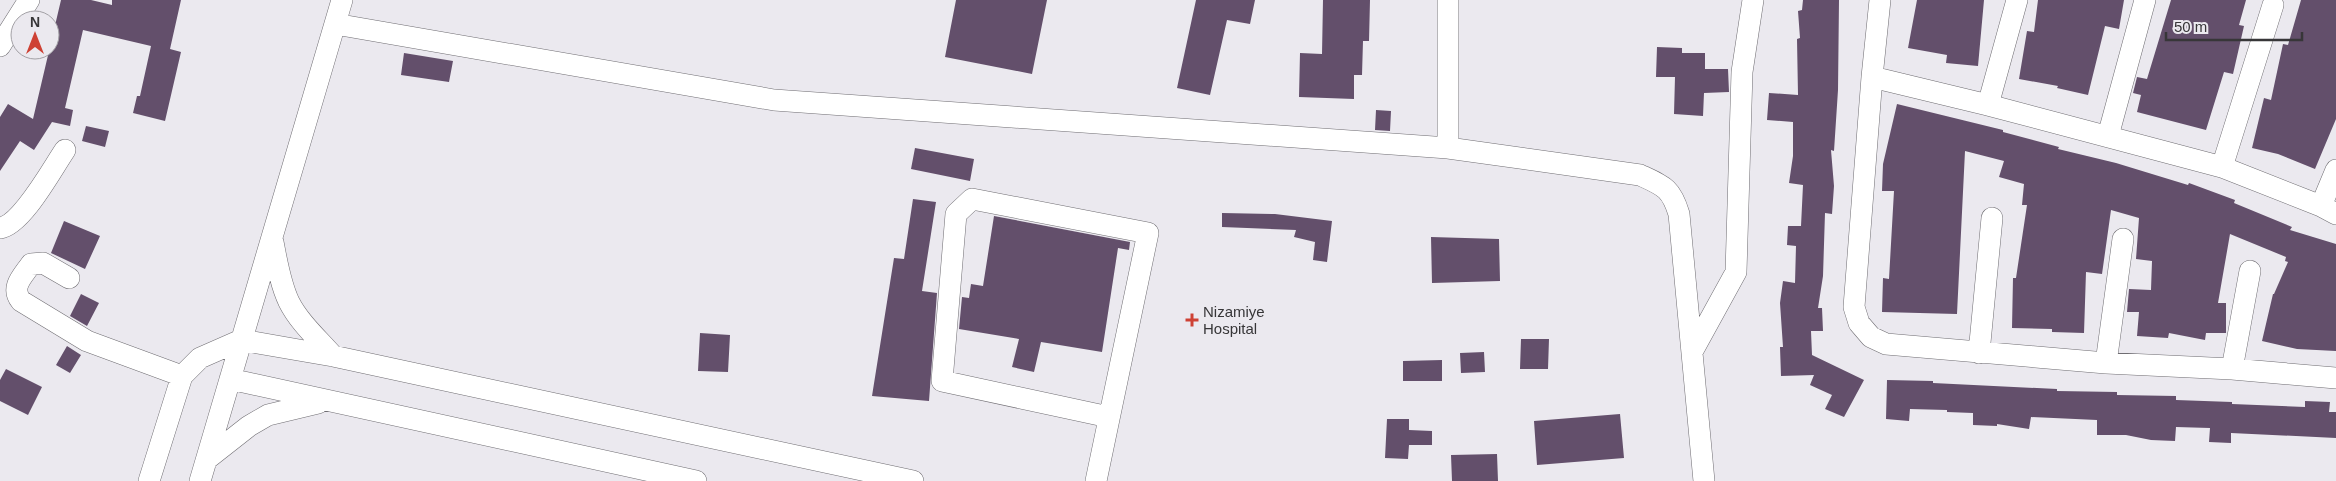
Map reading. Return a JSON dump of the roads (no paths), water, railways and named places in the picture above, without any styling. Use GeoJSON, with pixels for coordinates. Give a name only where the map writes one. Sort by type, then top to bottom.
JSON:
{"type":"FeatureCollection","features":[{"type":"Feature","properties":{"kind":"street"},"geometry":{"type":"LineString","coordinates":[[0,46],[30,0]]}},
{"type":"Feature","properties":{"kind":"street"},"geometry":{"type":"LineString","coordinates":[[200,481],[342,0]]}},
{"type":"Feature","properties":{"kind":"street"},"geometry":{"type":"LineString","coordinates":[[1448,0],[1448,148]]}},
{"type":"Feature","properties":{"kind":"street"},"geometry":{"type":"LineString","coordinates":[[1692,352],[1736,272],[1742,72],[1753,0]]}},
{"type":"Feature","properties":{"kind":"street"},"geometry":{"type":"LineString","coordinates":[[1880,0],[1854,307],[1859,323],[1871,337],[1886,344],[1979,353],[2106,363],[2232,369],[2336,378]]}},
{"type":"Feature","properties":{"kind":"street"},"geometry":{"type":"LineString","coordinates":[[1988,105],[2016,0]]}},
{"type":"Feature","properties":{"kind":"street"},"geometry":{"type":"LineString","coordinates":[[2108,136],[2145,0]]}},
{"type":"Feature","properties":{"kind":"street"},"geometry":{"type":"LineString","coordinates":[[2222,167],[2273,5]]}},
{"type":"Feature","properties":{"kind":"street"},"geometry":{"type":"LineString","coordinates":[[335,24],[774,100],[1448,148],[1640,175],[1664,186],[1674,196],[1679,214],[1704,481]]}},
{"type":"Feature","properties":{"kind":"street"},"geometry":{"type":"LineString","coordinates":[[1872,77],[1988,105],[2222,167],[2328,210],[2336,170]]}},
{"type":"Feature","properties":{"kind":"street"},"geometry":{"type":"LineString","coordinates":[[0,228],[7,227],[20,215],[65,150]]}},
{"type":"Feature","properties":{"kind":"street"},"geometry":{"type":"LineString","coordinates":[[1096,481],[1148,234],[972,199],[956,214],[942,382],[1109,417]]}},
{"type":"Feature","properties":{"kind":"street"},"geometry":{"type":"LineString","coordinates":[[1979,353],[1992,218]]}},
{"type":"Feature","properties":{"kind":"street"},"geometry":{"type":"LineString","coordinates":[[272,237],[278,270],[289,302],[308,329],[333,356]]}},
{"type":"Feature","properties":{"kind":"street"},"geometry":{"type":"LineString","coordinates":[[2106,363],[2123,240]]}},
{"type":"Feature","properties":{"kind":"street"},"geometry":{"type":"LineString","coordinates":[[69,278],[42,263],[32,264],[16,286],[16,293],[21,301],[87,341],[182,376]]}},
{"type":"Feature","properties":{"kind":"street"},"geometry":{"type":"LineString","coordinates":[[2232,369],[2250,271]]}},
{"type":"Feature","properties":{"kind":"street"},"geometry":{"type":"LineString","coordinates":[[149,481],[182,376],[200,358],[241,340],[333,356],[913,481]]}},
{"type":"Feature","properties":{"kind":"street"},"geometry":{"type":"LineString","coordinates":[[230,379],[327,402],[696,481]]}},
{"type":"Feature","properties":{"kind":"street"},"geometry":{"type":"LineString","coordinates":[[207,459],[249,426],[268,414],[327,402]]}},
{"type":"Feature","properties":{"kind":"place","name":"Nizamiye Hospital"},"geometry":{"type":"Point","coordinates":[1192,320]}}]}
